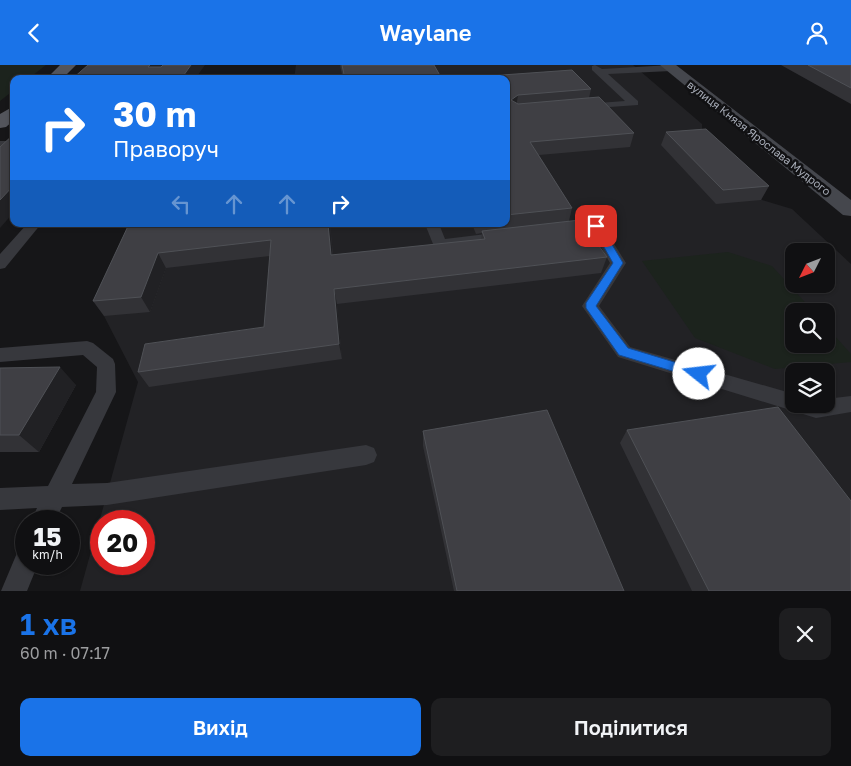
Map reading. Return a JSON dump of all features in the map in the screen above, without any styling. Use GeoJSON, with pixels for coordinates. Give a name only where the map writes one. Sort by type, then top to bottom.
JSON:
{"type":"FeatureCollection","features":[{"type":"Feature","properties":{"kind":"main road"},"geometry":{"type":"LineString","coordinates":[[58,75],[69,65]]}},
{"type":"Feature","properties":{"kind":"main road","name":"вулиця Князя Ярослава Мудрого"},"geometry":{"type":"LineString","coordinates":[[669,67],[851,210]]}},
{"type":"Feature","properties":{"kind":"main road"},"geometry":{"type":"LineString","coordinates":[[0,123],[10,114]]}},
{"type":"Feature","properties":{"kind":"lane"},"geometry":{"type":"LineString","coordinates":[[575,108],[634,103],[592,65]]}},
{"type":"Feature","properties":{"kind":"lane"},"geometry":{"type":"LineString","coordinates":[[600,72],[669,67]]}},
{"type":"Feature","properties":{"kind":"lane"},"geometry":{"type":"LineString","coordinates":[[548,232],[596,226],[618,263],[590,306],[624,352],[785,399]]}},
{"type":"Feature","properties":{"kind":"lane"},"geometry":{"type":"LineString","coordinates":[[0,264],[31,227]]}},
{"type":"Feature","properties":{"kind":"lane"},"geometry":{"type":"LineString","coordinates":[[433,227],[440,244],[518,235]]}},
{"type":"Feature","properties":{"kind":"lane"},"geometry":{"type":"LineString","coordinates":[[0,355],[87,348],[106,364],[106,392],[48,510]]}},
{"type":"Feature","properties":{"kind":"lane"},"geometry":{"type":"LineString","coordinates":[[835,406],[851,404]]}},
{"type":"Feature","properties":{"kind":"lane"},"geometry":{"type":"LineString","coordinates":[[0,499],[107,494],[366,455]]}},
{"type":"Feature","properties":{"kind":"lane"},"geometry":{"type":"LineString","coordinates":[[14,591],[21,575]]}},
{"type":"Feature","properties":{"kind":"shaded area"},"geometry":{"type":"Polygon","coordinates":[[[0,65],[46,65],[33,75],[10,75],[10,93],[0,101],[0,65]]]}},
{"type":"Feature","properties":{"kind":"shaded area"},"geometry":{"type":"Polygon","coordinates":[[[296,65],[633,65],[702,124],[702,142],[762,200],[792,209],[828,243],[785,243],[785,293],[835,293],[835,249],[851,264],[851,591],[80,591],[90,555],[90,575],[155,575],[155,510],[102,510],[138,382],[104,316],[146,227],[510,227],[510,75],[295,75],[296,65]]]}},
{"type":"Feature","properties":{"kind":"shaded area"},"geometry":{"type":"Polygon","coordinates":[[[728,252],[772,266],[785,280],[785,293],[797,293],[806,303],[785,303],[785,353],[835,353],[835,336],[851,354],[851,362],[785,363],[785,368],[775,369],[695,338],[642,261],[728,252]]]}},
{"type":"Feature","properties":{"kind":"building"},"geometry":{"type":"Polygon","coordinates":[[[88,65],[150,65],[148,67],[161,67],[163,65],[191,65],[184,75],[77,75],[88,65]]]}},
{"type":"Feature","properties":{"kind":"building"},"geometry":{"type":"Polygon","coordinates":[[[342,65],[434,65],[440,75],[344,75],[342,65]]]}},
{"type":"Feature","properties":{"kind":"building"},"geometry":{"type":"Polygon","coordinates":[[[808,65],[851,65],[851,88],[808,65]]]}},
{"type":"Feature","properties":{"kind":"building"},"geometry":{"type":"Polygon","coordinates":[[[572,70],[591,89],[518,95],[511,100],[518,104],[599,97],[634,133],[530,142],[572,208],[510,215],[510,75],[502,75],[572,70]]]}},
{"type":"Feature","properties":{"kind":"building"},"geometry":{"type":"Polygon","coordinates":[[[706,129],[769,186],[723,190],[666,132],[706,129]]]}},
{"type":"Feature","properties":{"kind":"building"},"geometry":{"type":"Polygon","coordinates":[[[10,138],[10,189],[0,200],[0,147],[10,138]]]}},
{"type":"Feature","properties":{"kind":"building"},"geometry":{"type":"Polygon","coordinates":[[[580,220],[607,257],[334,289],[339,344],[138,372],[145,344],[264,327],[271,240],[158,253],[141,297],[93,301],[128,227],[328,227],[331,255],[485,239],[482,231],[580,220]]]}},
{"type":"Feature","properties":{"kind":"building"},"geometry":{"type":"Polygon","coordinates":[[[60,367],[19,435],[0,435],[0,368],[60,367]]]}},
{"type":"Feature","properties":{"kind":"building"},"geometry":{"type":"Polygon","coordinates":[[[778,407],[851,501],[851,591],[709,591],[627,430],[778,407]]]}},
{"type":"Feature","properties":{"kind":"building"},"geometry":{"type":"Polygon","coordinates":[[[547,410],[624,591],[457,591],[423,431],[547,410]]]}},
{"type":"Feature","properties":{"kind":"route"},"geometry":{"type":"LineString","coordinates":[[596,226],[618,263],[590,306],[624,352],[699,374]]}}]}
